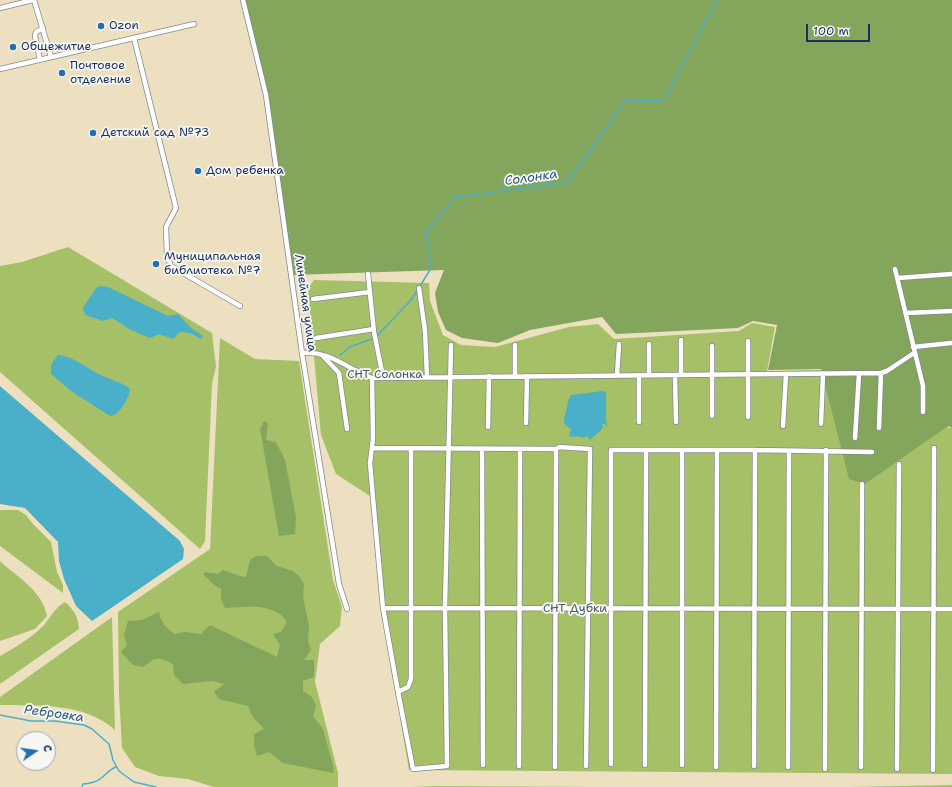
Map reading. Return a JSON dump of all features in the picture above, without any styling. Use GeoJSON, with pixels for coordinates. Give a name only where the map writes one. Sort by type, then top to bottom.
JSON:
{"type":"FeatureCollection","features":[{"type":"Feature","properties":{"kind":"street"},"geometry":{"type":"LineString","coordinates":[[0,8],[33,0],[51,57]]}},
{"type":"Feature","properties":{"kind":"street","name":"Линейная улица"},"geometry":{"type":"LineString","coordinates":[[243,0],[266,95],[302,353],[339,584],[347,609]]}},
{"type":"Feature","properties":{"kind":"street"},"geometry":{"type":"LineString","coordinates":[[0,69],[194,24]]}},
{"type":"Feature","properties":{"kind":"street"},"geometry":{"type":"LineString","coordinates":[[40,60],[35,36],[36,32],[43,28]]}},
{"type":"Feature","properties":{"kind":"street"},"geometry":{"type":"LineString","coordinates":[[134,38],[176,208],[166,227],[167,256],[171,266],[240,306]]}},
{"type":"Feature","properties":{"kind":"street"},"geometry":{"type":"LineString","coordinates":[[895,269],[923,386],[923,412]]}},
{"type":"Feature","properties":{"kind":"street"},"geometry":{"type":"LineString","coordinates":[[368,274],[374,329],[383,377]]}},
{"type":"Feature","properties":{"kind":"street"},"geometry":{"type":"LineString","coordinates":[[898,278],[952,274]]}},
{"type":"Feature","properties":{"kind":"street"},"geometry":{"type":"LineString","coordinates":[[419,288],[425,331],[427,376]]}},
{"type":"Feature","properties":{"kind":"street"},"geometry":{"type":"LineString","coordinates":[[313,299],[370,292]]}},
{"type":"Feature","properties":{"kind":"street"},"geometry":{"type":"LineString","coordinates":[[906,313],[952,311]]}},
{"type":"Feature","properties":{"kind":"street"},"geometry":{"type":"LineString","coordinates":[[316,338],[374,329]]}},
{"type":"Feature","properties":{"kind":"street"},"geometry":{"type":"LineString","coordinates":[[681,340],[681,374]]}},
{"type":"Feature","properties":{"kind":"street"},"geometry":{"type":"LineString","coordinates":[[748,341],[748,417]]}},
{"type":"Feature","properties":{"kind":"street"},"geometry":{"type":"LineString","coordinates":[[913,347],[951,343]]}},
{"type":"Feature","properties":{"kind":"street"},"geometry":{"type":"LineString","coordinates":[[617,375],[619,344]]}},
{"type":"Feature","properties":{"kind":"street"},"geometry":{"type":"LineString","coordinates":[[649,375],[650,344]]}},
{"type":"Feature","properties":{"kind":"street"},"geometry":{"type":"LineString","coordinates":[[372,378],[373,409],[370,463],[372,498],[383,608],[398,692],[414,769],[447,766],[445,607],[449,376],[451,345]]}},
{"type":"Feature","properties":{"kind":"street"},"geometry":{"type":"LineString","coordinates":[[515,345],[515,376]]}},
{"type":"Feature","properties":{"kind":"street"},"geometry":{"type":"LineString","coordinates":[[712,346],[712,416]]}},
{"type":"Feature","properties":{"kind":"street"},"geometry":{"type":"LineString","coordinates":[[302,353],[321,353],[334,358],[372,378],[427,376],[881,373],[887,371],[914,353]]}},
{"type":"Feature","properties":{"kind":"street"},"geometry":{"type":"LineString","coordinates":[[321,353],[339,373],[347,429]]}},
{"type":"Feature","properties":{"kind":"street"},"geometry":{"type":"LineString","coordinates":[[879,428],[881,373]]}},
{"type":"Feature","properties":{"kind":"street"},"geometry":{"type":"LineString","coordinates":[[783,426],[786,374]]}},
{"type":"Feature","properties":{"kind":"street"},"geometry":{"type":"LineString","coordinates":[[821,424],[823,374]]}},
{"type":"Feature","properties":{"kind":"street"},"geometry":{"type":"LineString","coordinates":[[855,438],[858,374]]}},
{"type":"Feature","properties":{"kind":"street"},"geometry":{"type":"LineString","coordinates":[[639,375],[639,422]]}},
{"type":"Feature","properties":{"kind":"street"},"geometry":{"type":"LineString","coordinates":[[675,375],[676,422]]}},
{"type":"Feature","properties":{"kind":"street"},"geometry":{"type":"LineString","coordinates":[[488,427],[489,376]]}},
{"type":"Feature","properties":{"kind":"street"},"geometry":{"type":"LineString","coordinates":[[526,423],[527,376]]}},
{"type":"Feature","properties":{"kind":"street"},"geometry":{"type":"LineString","coordinates":[[372,448],[556,449],[559,447],[589,448],[592,452],[586,766]]}},
{"type":"Feature","properties":{"kind":"street"},"geometry":{"type":"LineString","coordinates":[[398,692],[408,687],[411,679],[411,448]]}},
{"type":"Feature","properties":{"kind":"street"},"geometry":{"type":"LineString","coordinates":[[933,770],[934,448]]}},
{"type":"Feature","properties":{"kind":"street"},"geometry":{"type":"LineString","coordinates":[[482,449],[483,765]]}},
{"type":"Feature","properties":{"kind":"street"},"geometry":{"type":"LineString","coordinates":[[519,766],[520,449]]}},
{"type":"Feature","properties":{"kind":"street"},"geometry":{"type":"LineString","coordinates":[[555,767],[556,449]]}},
{"type":"Feature","properties":{"kind":"street"},"geometry":{"type":"LineString","coordinates":[[611,764],[611,450],[826,450],[872,452]]}},
{"type":"Feature","properties":{"kind":"street"},"geometry":{"type":"LineString","coordinates":[[682,450],[682,765]]}},
{"type":"Feature","properties":{"kind":"street"},"geometry":{"type":"LineString","coordinates":[[754,766],[753,609],[755,450]]}},
{"type":"Feature","properties":{"kind":"street"},"geometry":{"type":"LineString","coordinates":[[788,767],[789,450]]}},
{"type":"Feature","properties":{"kind":"street"},"geometry":{"type":"LineString","coordinates":[[825,769],[826,450]]}},
{"type":"Feature","properties":{"kind":"street"},"geometry":{"type":"LineString","coordinates":[[645,765],[646,451]]}},
{"type":"Feature","properties":{"kind":"street"},"geometry":{"type":"LineString","coordinates":[[716,767],[717,451]]}},
{"type":"Feature","properties":{"kind":"street"},"geometry":{"type":"LineString","coordinates":[[897,769],[899,464]]}},
{"type":"Feature","properties":{"kind":"street"},"geometry":{"type":"LineString","coordinates":[[861,767],[862,484]]}},
{"type":"Feature","properties":{"kind":"street"},"geometry":{"type":"LineString","coordinates":[[383,608],[952,609]]}},
{"type":"Feature","properties":{"kind":"green space"},"geometry":{"type":"Polygon","coordinates":[[[243,0],[952,0],[952,428],[948,426],[865,484],[849,479],[821,369],[768,370],[777,325],[753,321],[738,328],[616,334],[602,317],[530,330],[498,343],[462,338],[446,330],[438,312],[435,293],[444,270],[291,275],[266,95],[243,0]]]}},
{"type":"Feature","properties":{"kind":"green space"},"geometry":{"type":"Polygon","coordinates":[[[68,247],[212,333],[216,367],[212,383],[205,541],[200,549],[0,372],[0,266],[22,262],[68,247]]]}},
{"type":"Feature","properties":{"kind":"green space","name":"СНТ Дубки"},"geometry":{"type":"Polygon","coordinates":[[[314,280],[429,283],[430,301],[443,335],[461,345],[495,347],[569,327],[598,324],[614,339],[739,331],[752,323],[775,327],[767,371],[884,369],[952,353],[948,428],[952,428],[952,774],[409,770],[384,623],[373,498],[336,474],[321,435],[308,288],[314,280]]]}},
{"type":"Feature","properties":{"kind":"green space"},"geometry":{"type":"Polygon","coordinates":[[[220,338],[255,359],[299,361],[333,580],[342,607],[340,626],[320,644],[315,682],[338,773],[338,787],[214,787],[188,779],[159,776],[135,767],[122,748],[119,694],[118,612],[210,549],[220,338]]]}},
{"type":"Feature","properties":{"kind":"green space"},"geometry":{"type":"Polygon","coordinates":[[[264,421],[268,423],[266,440],[276,442],[285,460],[296,517],[295,534],[279,536],[260,429],[264,421]]]}},
{"type":"Feature","properties":{"kind":"green space"},"geometry":{"type":"Polygon","coordinates":[[[0,510],[18,510],[26,515],[51,542],[57,572],[63,585],[63,593],[0,546],[0,510]]]}},
{"type":"Feature","properties":{"kind":"green space"},"geometry":{"type":"Polygon","coordinates":[[[256,556],[267,556],[277,566],[293,571],[300,577],[304,584],[303,596],[309,626],[308,641],[311,650],[304,660],[314,660],[314,677],[303,681],[303,691],[312,697],[316,706],[313,716],[323,729],[334,769],[333,773],[283,763],[269,752],[257,756],[254,745],[254,734],[264,729],[253,717],[248,706],[219,699],[214,692],[224,684],[213,681],[183,684],[174,675],[173,664],[157,659],[151,661],[143,667],[133,665],[121,652],[127,645],[124,635],[128,621],[142,620],[159,612],[164,625],[175,634],[184,632],[201,634],[210,625],[277,657],[280,645],[273,634],[281,632],[287,622],[282,616],[275,611],[259,607],[225,608],[221,599],[221,589],[214,585],[203,574],[205,572],[218,574],[223,570],[246,577],[250,560],[256,556]]]}},
{"type":"Feature","properties":{"kind":"green space"},"geometry":{"type":"Polygon","coordinates":[[[0,561],[35,592],[44,607],[47,616],[35,629],[0,641],[0,561]]]}},
{"type":"Feature","properties":{"kind":"green space"},"geometry":{"type":"Polygon","coordinates":[[[65,602],[75,614],[78,620],[79,629],[0,684],[0,656],[22,643],[37,631],[45,624],[58,607],[65,602]]]}},
{"type":"Feature","properties":{"kind":"green space"},"geometry":{"type":"Polygon","coordinates":[[[112,617],[115,730],[103,721],[89,714],[75,710],[45,706],[0,705],[0,697],[112,617]]]}},
{"type":"Feature","properties":{"kind":"green space"},"geometry":{"type":"Polygon","coordinates":[[[952,785],[952,787],[850,787],[952,785]]]}},
{"type":"Feature","properties":{"kind":"green space"},"geometry":{"type":"Polygon","coordinates":[[[435,786],[610,787],[411,787],[435,786]]]}},
{"type":"Feature","properties":{"kind":"water"},"geometry":{"type":"Polygon","coordinates":[[[100,286],[108,287],[168,316],[178,314],[191,328],[203,336],[201,339],[190,333],[180,332],[173,339],[159,334],[150,338],[131,330],[112,318],[103,321],[85,315],[83,308],[95,289],[100,286]]]}},
{"type":"Feature","properties":{"kind":"water"},"geometry":{"type":"Polygon","coordinates":[[[58,355],[75,360],[130,389],[126,401],[120,410],[110,416],[71,391],[51,374],[51,365],[58,355]]]}},
{"type":"Feature","properties":{"kind":"water"},"geometry":{"type":"Polygon","coordinates":[[[0,386],[180,541],[184,549],[183,559],[92,621],[76,606],[64,579],[59,561],[58,542],[25,508],[0,504],[0,386]]]}},
{"type":"Feature","properties":{"kind":"water"},"geometry":{"type":"Polygon","coordinates":[[[603,391],[606,392],[606,420],[608,428],[605,424],[602,424],[603,428],[590,440],[587,436],[582,438],[579,436],[569,436],[571,430],[564,423],[567,405],[571,395],[603,391]]]}},
{"type":"Feature","properties":{"kind":"waterway","name":"Солонка"},"geometry":{"type":"LineString","coordinates":[[420,286],[430,270],[430,252],[426,232],[456,197],[568,182],[625,101],[664,100],[717,0]]}},
{"type":"Feature","properties":{"kind":"waterway","name":"Солонка"},"geometry":{"type":"LineString","coordinates":[[377,336],[411,300],[418,289]]}},
{"type":"Feature","properties":{"kind":"waterway","name":"Солонка"},"geometry":{"type":"LineString","coordinates":[[340,355],[350,347],[374,338]]}},
{"type":"Feature","properties":{"kind":"waterway","name":"Ребровка"},"geometry":{"type":"LineString","coordinates":[[0,715],[31,721],[55,721],[84,725],[92,729],[109,744],[113,760],[119,771],[134,782],[156,787]]}},
{"type":"Feature","properties":{"kind":"waterway","name":"Ребровка"},"geometry":{"type":"LineString","coordinates":[[82,787],[83,784],[97,781],[116,767]]}},
{"type":"Feature","properties":{"kind":"place","name":"Ozon"},"geometry":{"type":"Point","coordinates":[101,26]}},
{"type":"Feature","properties":{"kind":"place","name":"Общежитие"},"geometry":{"type":"Point","coordinates":[13,47]}},
{"type":"Feature","properties":{"kind":"place","name":"Почтовое отделение"},"geometry":{"type":"Point","coordinates":[62,73]}},
{"type":"Feature","properties":{"kind":"place","name":"Детский сад №73"},"geometry":{"type":"Point","coordinates":[93,133]}},
{"type":"Feature","properties":{"kind":"place","name":"Дом ребенка"},"geometry":{"type":"Point","coordinates":[198,171]}},
{"type":"Feature","properties":{"kind":"place","name":"Муниципальная библиотека №7"},"geometry":{"type":"Point","coordinates":[156,264]}},
{"type":"Feature","properties":{"kind":"park label","name":"СНТ Солонка"},"geometry":{"type":"Point","coordinates":[385,375]}}]}
